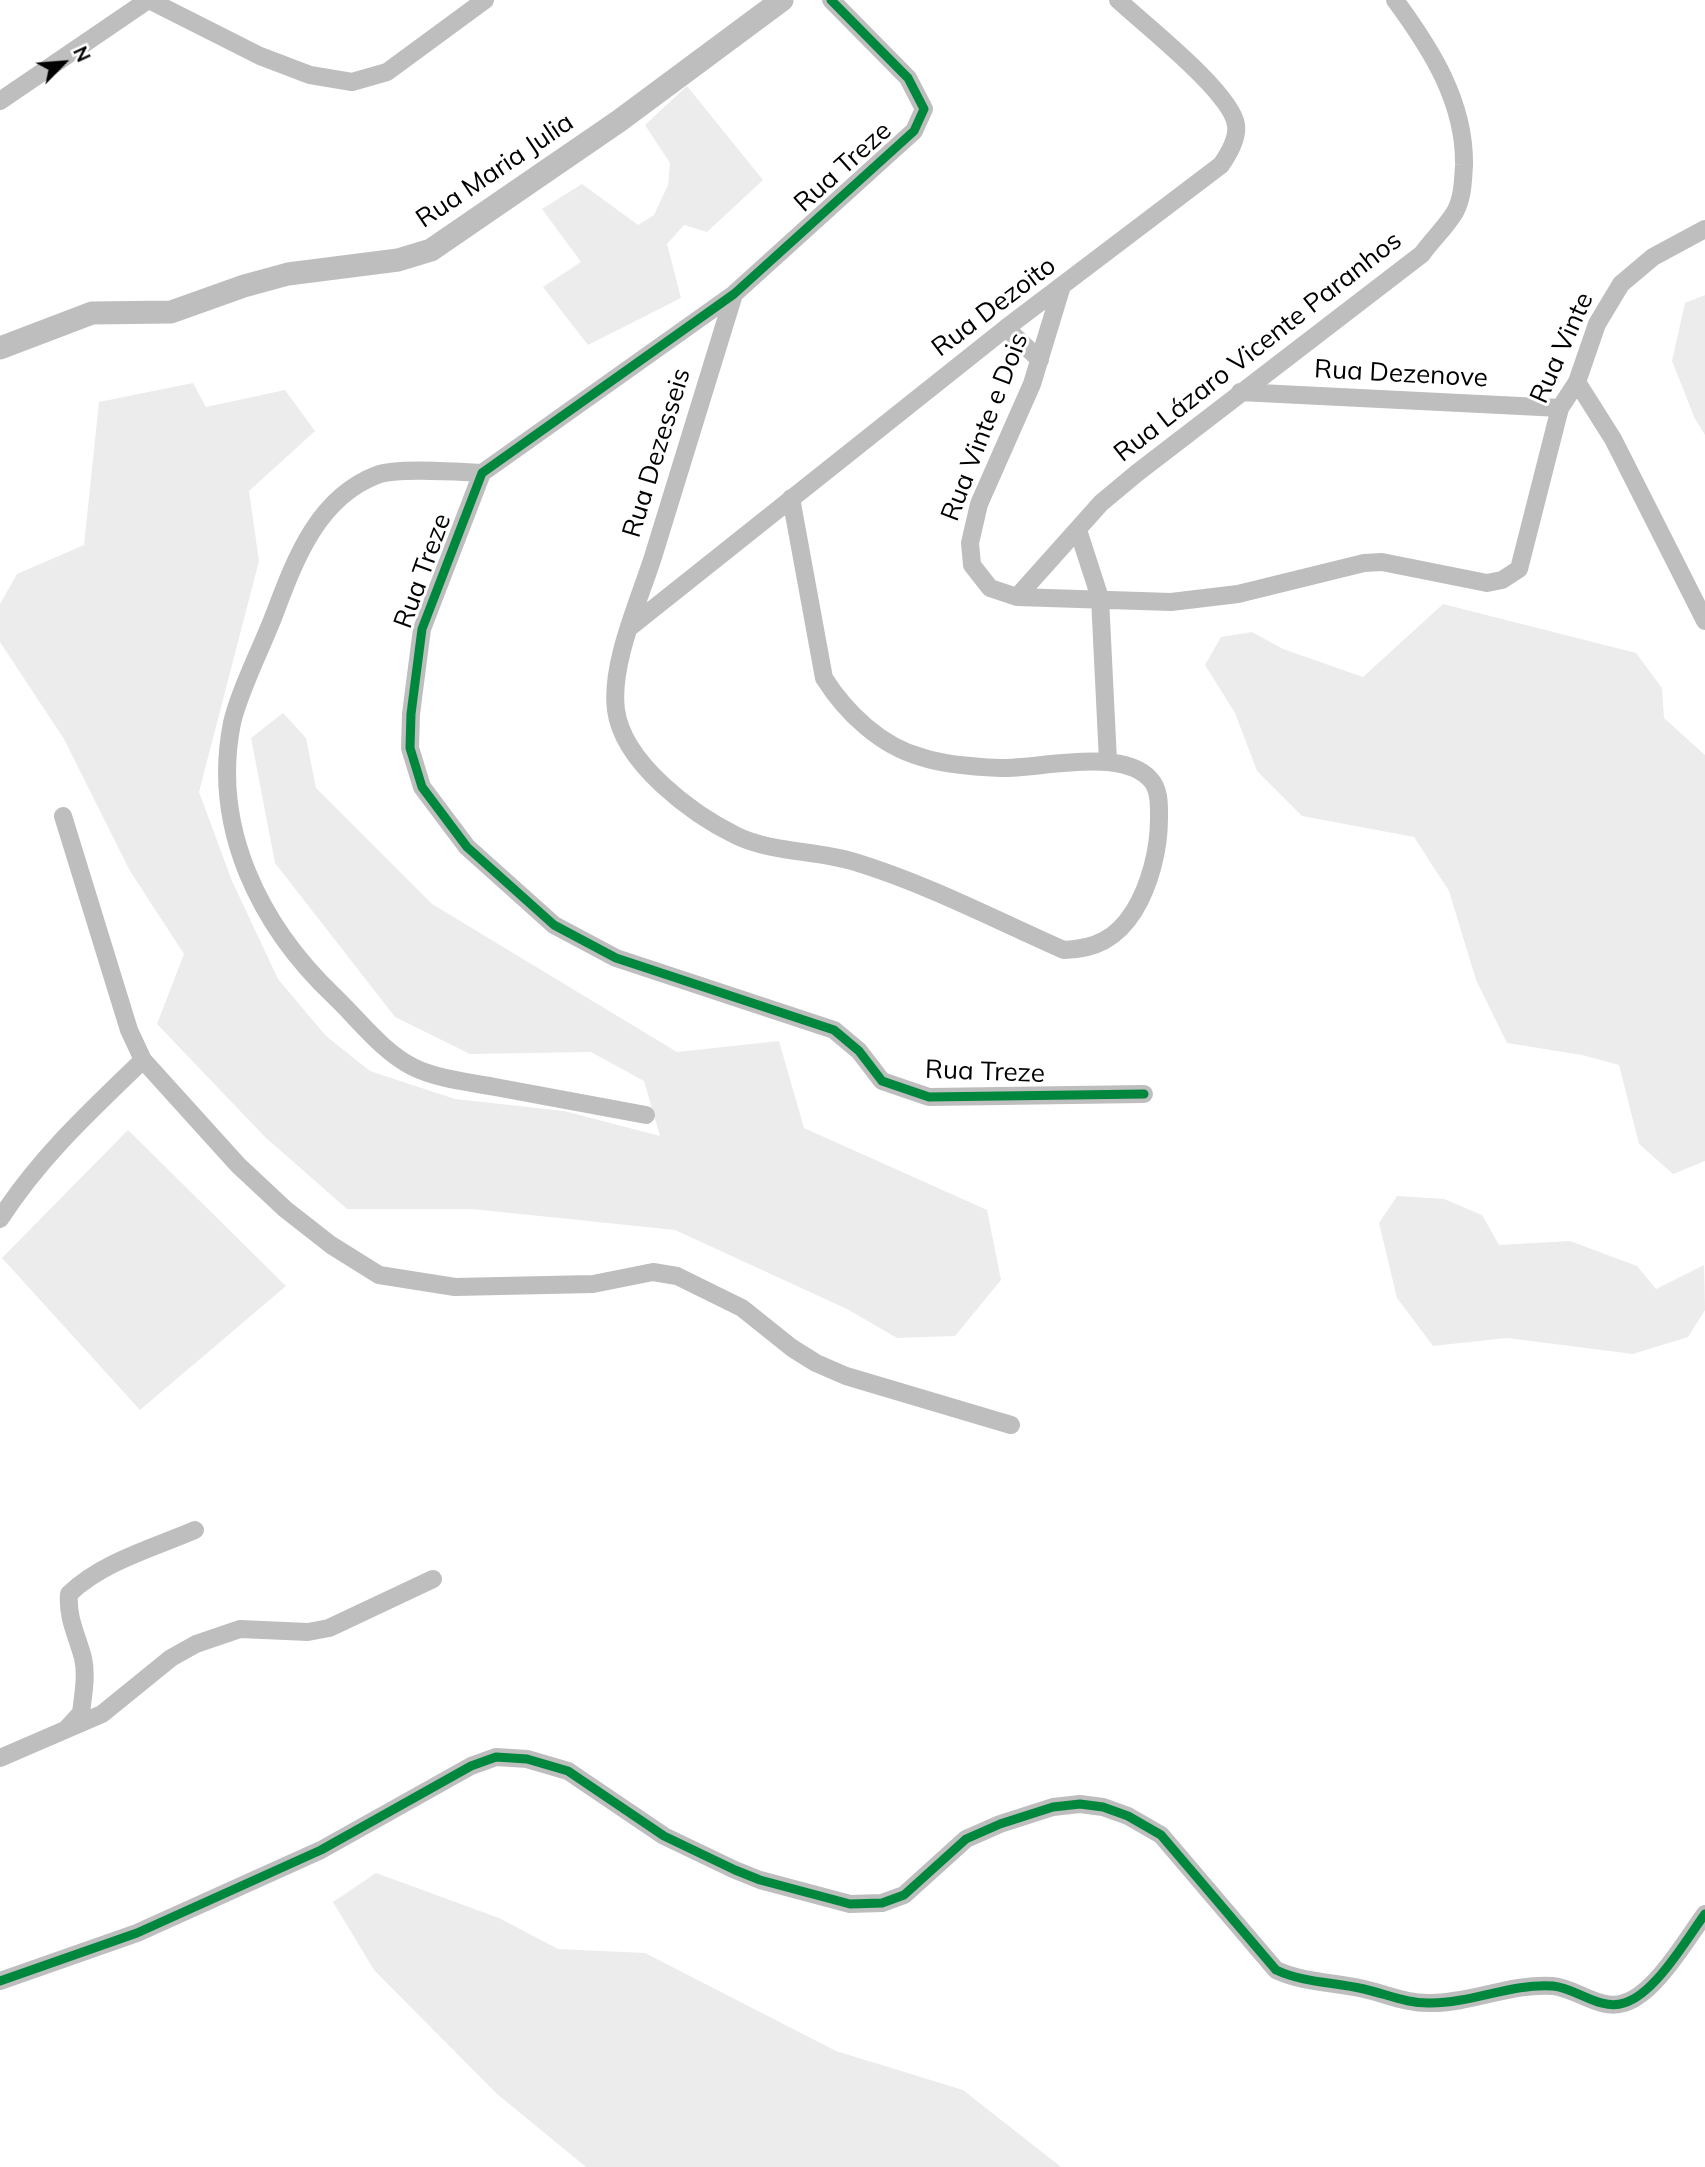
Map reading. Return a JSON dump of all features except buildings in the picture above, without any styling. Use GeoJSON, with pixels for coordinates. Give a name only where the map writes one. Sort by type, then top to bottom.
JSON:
{"type":"FeatureCollection","features":[{"type":"Feature","properties":{"kind":"street"},"geometry":{"type":"LineString","coordinates":[[0,101],[149,0],[260,56],[310,75],[352,82],[387,72],[485,0]]}},
{"type":"Feature","properties":{"kind":"street","name":"Rua Maria Julia"},"geometry":{"type":"LineString","coordinates":[[0,348],[92,313],[172,312],[244,286],[288,274],[398,260],[431,250],[619,121],[782,0]]}},
{"type":"Feature","properties":{"kind":"street","name":"Rua Treze"},"geometry":{"type":"LineString","coordinates":[[831,0],[908,78],[923,109],[914,131],[734,294],[482,473],[422,629],[411,715],[410,748],[422,788],[467,847],[554,925],[616,958],[834,1030],[859,1051],[882,1081],[929,1097],[1144,1094]]}},
{"type":"Feature","properties":{"kind":"street","name":"Rua Dezoito"},"geometry":{"type":"LineString","coordinates":[[629,628],[1006,328],[1212,176],[1231,148],[1236,126],[1227,106],[1204,78],[1118,0]]}},
{"type":"Feature","properties":{"kind":"street","name":"Rua Lázaro Vicente Paranhos"},"geometry":{"type":"LineString","coordinates":[[1017,597],[1110,495],[1422,254],[1455,211],[1463,187],[1464,140],[1452,95],[1423,38],[1395,0]]}},
{"type":"Feature","properties":{"kind":"street","name":"Rua Vinte"},"geometry":{"type":"LineString","coordinates":[[1529,533],[1560,408],[1577,382],[1597,324],[1621,284],[1653,257],[1705,229]]}},
{"type":"Feature","properties":{"kind":"street","name":"Rua Vinte e Dois"},"geometry":{"type":"LineString","coordinates":[[1061,289],[1040,360],[979,504],[970,543],[972,565],[980,579],[990,588],[1017,597],[1171,602],[1211,599],[1364,563],[1382,562],[1488,583],[1502,580],[1519,569],[1529,533]]}},
{"type":"Feature","properties":{"kind":"street","name":"Rua Dezesseis"},"geometry":{"type":"LineString","coordinates":[[734,294],[629,628],[616,688],[616,712],[624,736],[639,761],[688,807],[738,836],[765,845],[834,855],[880,870],[1064,950],[1088,949],[1112,937],[1131,916],[1149,878],[1159,828],[1157,790],[1150,778],[1134,769],[1108,761]]}},
{"type":"Feature","properties":{"kind":"street"},"geometry":{"type":"LineString","coordinates":[[1006,328],[1040,360]]}},
{"type":"Feature","properties":{"kind":"street"},"geometry":{"type":"LineString","coordinates":[[1577,382],[1613,439],[1705,621]]}},
{"type":"Feature","properties":{"kind":"street","name":"Rua Dezenove"},"geometry":{"type":"LineString","coordinates":[[1240,392],[1560,408]]}},
{"type":"Feature","properties":{"kind":"street"},"geometry":{"type":"LineString","coordinates":[[482,473],[379,474],[351,489],[320,517],[292,569],[232,722],[227,777],[229,815],[240,859],[263,907],[302,966],[394,1054],[414,1068],[448,1078],[646,1115]]}},
{"type":"Feature","properties":{"kind":"street"},"geometry":{"type":"LineString","coordinates":[[792,498],[819,663],[824,678],[838,700],[886,743],[921,757],[1000,768],[1108,761],[1100,598],[1078,530]]}},
{"type":"Feature","properties":{"kind":"street"},"geometry":{"type":"LineString","coordinates":[[63,816],[130,1030],[143,1060],[238,1165],[285,1209],[331,1245],[379,1275],[455,1287],[593,1284],[653,1272],[677,1276],[742,1307],[792,1348],[816,1363],[846,1376],[1011,1424]]}},
{"type":"Feature","properties":{"kind":"street"},"geometry":{"type":"LineString","coordinates":[[0,1219],[19,1190],[65,1136],[143,1060]]}},
{"type":"Feature","properties":{"kind":"street"},"geometry":{"type":"LineString","coordinates":[[63,1732],[81,1713],[84,1684],[83,1661],[68,1612],[69,1594],[80,1584],[116,1563],[195,1530]]}},
{"type":"Feature","properties":{"kind":"street"},"geometry":{"type":"LineString","coordinates":[[0,1758],[102,1714],[171,1658],[196,1644],[240,1629],[308,1632],[329,1629],[433,1579]]}},
{"type":"Feature","properties":{"kind":"street"},"geometry":{"type":"LineString","coordinates":[[0,1981],[137,1933],[308,1855],[471,1766],[496,1757],[527,1759],[568,1771],[664,1836],[734,1870],[760,1880],[850,1904],[882,1903],[904,1895],[966,1839],[1000,1824],[1053,1807],[1080,1804],[1102,1807],[1128,1816],[1161,1835],[1276,1970],[1294,1979],[1362,1989],[1431,2004],[1554,1986],[1609,2005],[1624,2004],[1644,1993],[1705,1914]]}},
{"type":"Feature","properties":{"kind":"shaded area"},"geometry":{"type":"Polygon","coordinates":[[[687,86],[763,180],[707,232],[684,225],[667,244],[681,298],[588,345],[543,287],[581,262],[542,209],[582,184],[638,225],[654,215],[668,185],[670,163],[645,125],[687,86]]]}},
{"type":"Feature","properties":{"kind":"shaded area"},"geometry":{"type":"Polygon","coordinates":[[[1705,295],[1705,435],[1695,419],[1672,361],[1685,303],[1705,295]]]}},
{"type":"Feature","properties":{"kind":"shaded area"},"geometry":{"type":"Polygon","coordinates":[[[193,383],[206,407],[285,390],[315,431],[249,491],[259,561],[199,792],[232,881],[278,979],[326,1036],[370,1071],[455,1099],[564,1111],[660,1136],[644,1081],[591,1052],[470,1054],[395,1017],[275,863],[251,738],[283,713],[306,738],[316,788],[432,904],[677,1052],[779,1041],[804,1128],[987,1210],[1001,1280],[955,1336],[897,1338],[847,1309],[675,1230],[472,1209],[347,1209],[265,1137],[157,1024],[184,954],[130,871],[64,739],[0,642],[0,604],[17,574],[84,545],[99,402],[193,383]]]}},
{"type":"Feature","properties":{"kind":"shaded area"},"geometry":{"type":"Polygon","coordinates":[[[1443,604],[1636,653],[1662,688],[1664,718],[1705,755],[1705,1161],[1673,1174],[1639,1144],[1619,1065],[1582,1055],[1507,1043],[1476,980],[1449,891],[1414,837],[1302,816],[1257,771],[1235,713],[1205,665],[1221,637],[1252,632],[1283,649],[1363,677],[1443,604]]]}},
{"type":"Feature","properties":{"kind":"shaded area"},"geometry":{"type":"Polygon","coordinates":[[[128,1130],[286,1286],[140,1410],[2,1258],[128,1130]]]}},
{"type":"Feature","properties":{"kind":"shaded area"},"geometry":{"type":"Polygon","coordinates":[[[1397,1196],[1444,1199],[1482,1215],[1499,1245],[1570,1241],[1637,1266],[1656,1289],[1704,1265],[1705,1310],[1688,1337],[1633,1354],[1507,1338],[1433,1346],[1397,1298],[1379,1223],[1397,1196]]]}},
{"type":"Feature","properties":{"kind":"shaded area"},"geometry":{"type":"Polygon","coordinates":[[[376,1873],[499,1918],[558,1949],[645,1953],[836,2051],[963,2090],[1061,2167],[586,2167],[497,2094],[374,1970],[333,1902],[376,1873]]]}},
{"type":"Feature","properties":{"kind":"cycle path"},"geometry":{"type":"LineString","coordinates":[[831,0],[908,78],[924,109],[914,131],[734,294],[482,473],[422,629],[411,714],[410,748],[422,787],[467,847],[554,925],[616,958],[834,1030],[859,1051],[882,1081],[929,1097],[1144,1094]]}},
{"type":"Feature","properties":{"kind":"cycle path"},"geometry":{"type":"LineString","coordinates":[[0,1981],[137,1933],[321,1850],[471,1766],[496,1757],[527,1759],[568,1771],[664,1836],[735,1870],[760,1880],[850,1904],[882,1903],[904,1895],[966,1839],[1000,1824],[1053,1807],[1080,1804],[1103,1807],[1128,1816],[1161,1835],[1276,1970],[1414,2002],[1446,2002],[1522,1987],[1553,1986],[1597,2002],[1615,2005],[1624,2003],[1636,1998],[1658,1978],[1705,1914]]}}]}
